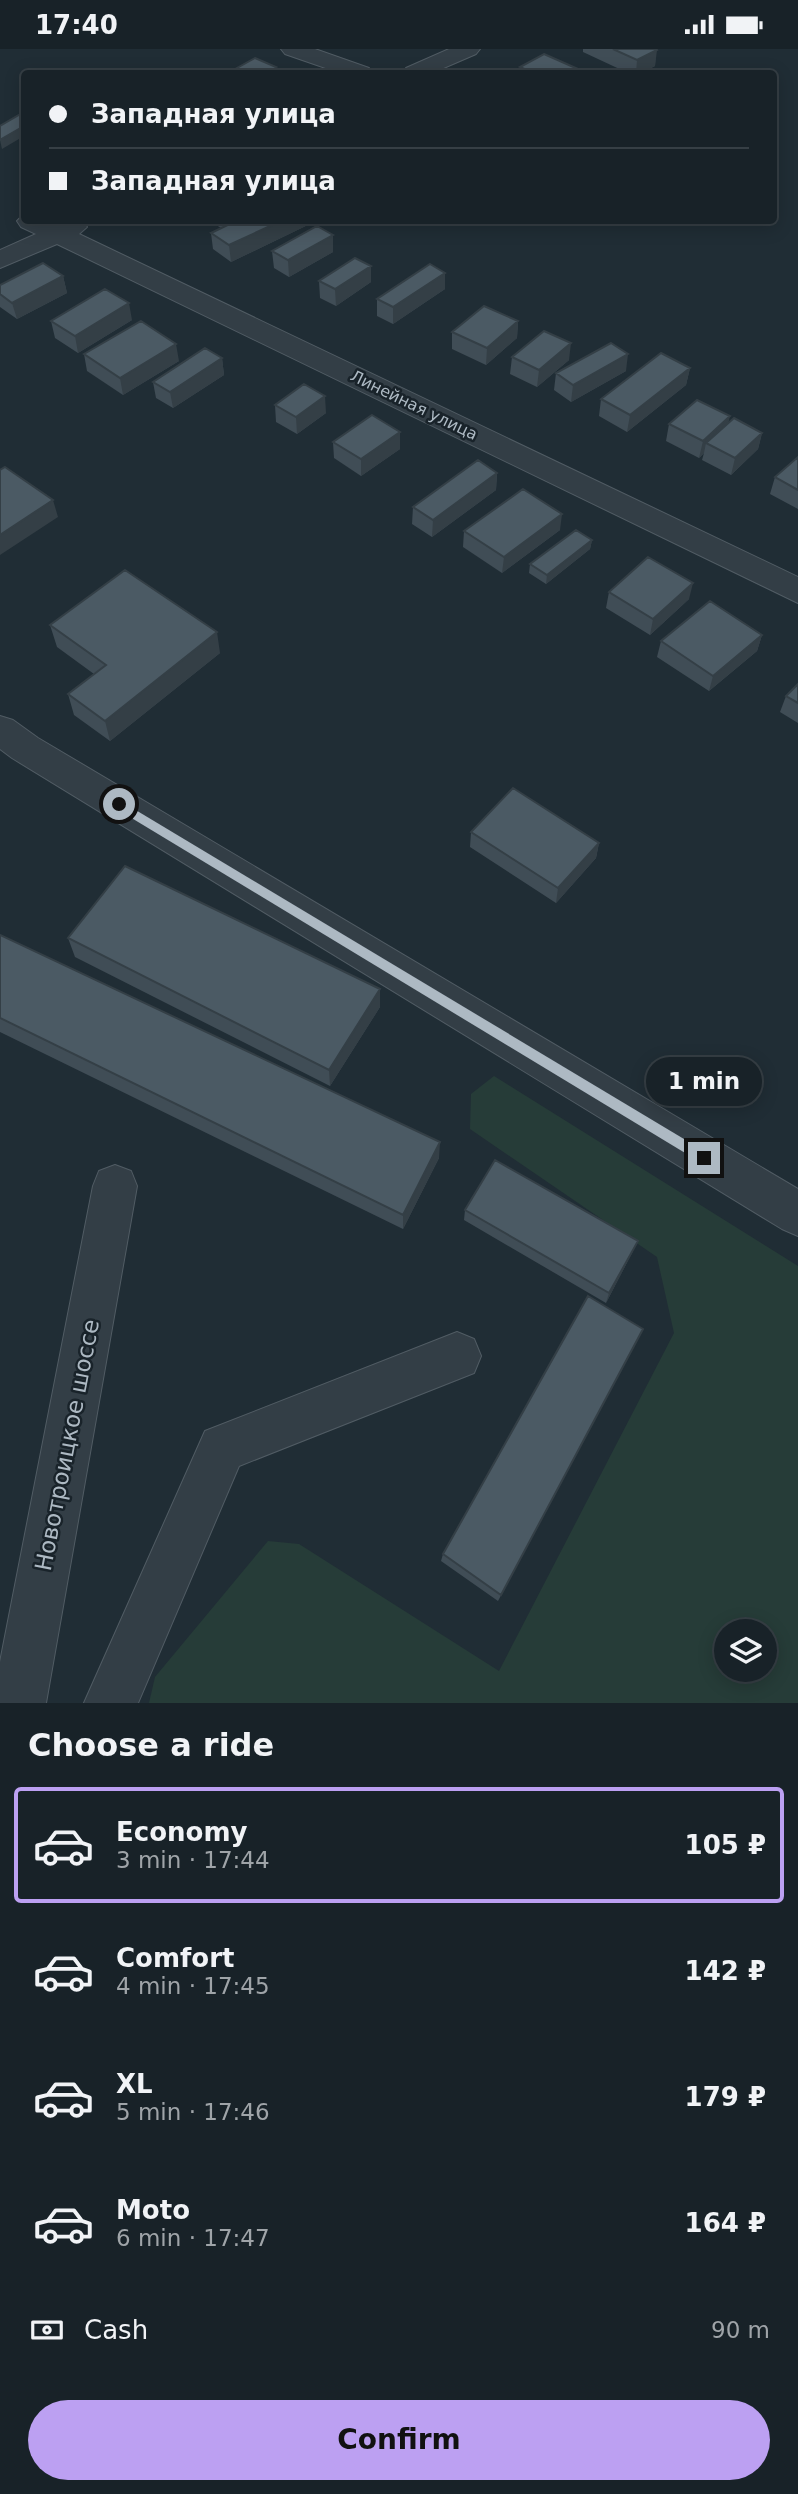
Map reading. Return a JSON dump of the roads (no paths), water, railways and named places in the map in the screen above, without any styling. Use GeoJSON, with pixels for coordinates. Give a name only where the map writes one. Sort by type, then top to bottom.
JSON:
{"type":"FeatureCollection","features":[{"type":"Feature","properties":{"kind":"street"},"geometry":{"type":"LineString","coordinates":[[293,49],[352,70]]}},
{"type":"Feature","properties":{"kind":"street"},"geometry":{"type":"LineString","coordinates":[[421,70],[468,49]]}},
{"type":"Feature","properties":{"kind":"street","name":"Линейная улица"},"geometry":{"type":"LineString","coordinates":[[37,224],[798,591]]}},
{"type":"Feature","properties":{"kind":"street"},"geometry":{"type":"LineString","coordinates":[[0,260],[82,224]]}},
{"type":"Feature","properties":{"kind":"street"},"geometry":{"type":"LineString","coordinates":[[0,730],[25,748],[798,1215]]}},
{"type":"Feature","properties":{"kind":"street","name":"Новотроицкое шоссе"},"geometry":{"type":"LineString","coordinates":[[19,1703],[115,1186]]}},
{"type":"Feature","properties":{"kind":"street"},"geometry":{"type":"LineString","coordinates":[[111,1703],[222,1448],[457,1356]]}}]}
